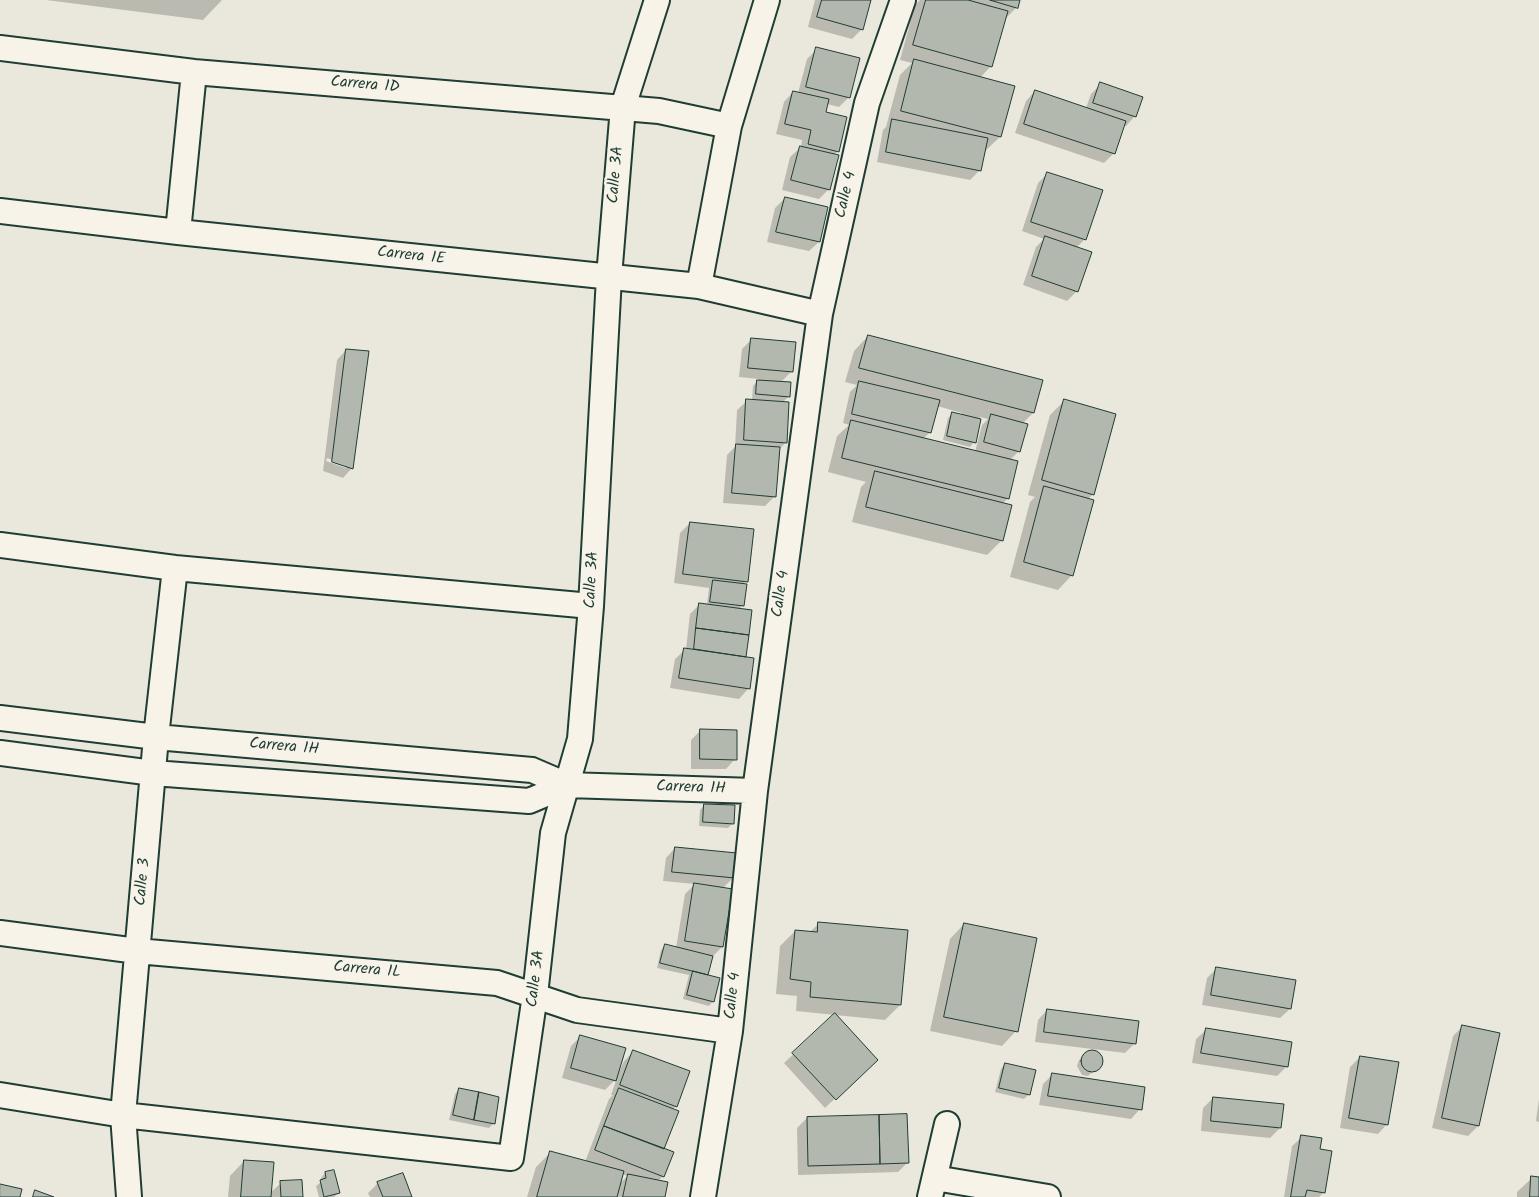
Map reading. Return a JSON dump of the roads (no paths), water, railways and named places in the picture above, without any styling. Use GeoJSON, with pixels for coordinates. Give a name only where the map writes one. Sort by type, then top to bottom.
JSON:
{"type":"FeatureCollection","features":[{"type":"Feature","properties":{"kind":"street","name":"Calle 3A"},"geometry":{"type":"LineString","coordinates":[[123,1115],[511,1158],[536,995],[553,833],[580,739],[592,606],[609,278],[622,108],[657,0]]}},
{"type":"Feature","properties":{"kind":"street"},"geometry":{"type":"LineString","coordinates":[[699,286],[729,126],[767,0]]}},
{"type":"Feature","properties":{"kind":"street","name":"Calle 4"},"geometry":{"type":"LineString","coordinates":[[703,1197],[730,1031],[755,791],[820,314],[867,103],[903,0]]}},
{"type":"Feature","properties":{"kind":"street","name":"Carrera 1D"},"geometry":{"type":"LineString","coordinates":[[0,48],[194,72],[660,110],[729,126]]}},
{"type":"Feature","properties":{"kind":"street"},"geometry":{"type":"LineString","coordinates":[[178,232],[194,72]]}},
{"type":"Feature","properties":{"kind":"street","name":"Carrera 1E"},"geometry":{"type":"LineString","coordinates":[[0,211],[178,232],[699,286],[820,314]]}},
{"type":"Feature","properties":{"kind":"street"},"geometry":{"type":"LineString","coordinates":[[0,545],[175,568],[592,606]]}},
{"type":"Feature","properties":{"kind":"street","name":"Calle 3"},"geometry":{"type":"LineString","coordinates":[[129,1197],[123,1115],[156,737],[175,568]]}},
{"type":"Feature","properties":{"kind":"street","name":"Carrera 1H"},"geometry":{"type":"LineString","coordinates":[[0,718],[156,737],[532,770],[567,785],[755,791]]}},
{"type":"Feature","properties":{"kind":"street","name":"Carrera 1H"},"geometry":{"type":"LineString","coordinates":[[0,753],[153,773],[529,801],[567,785]]}},
{"type":"Feature","properties":{"kind":"street","name":"Carrera 1L"},"geometry":{"type":"LineString","coordinates":[[0,933],[138,951],[497,982],[577,1010],[730,1031]]}},
{"type":"Feature","properties":{"kind":"street"},"geometry":{"type":"LineString","coordinates":[[0,1095],[123,1115]]}},
{"type":"Feature","properties":{"kind":"street"},"geometry":{"type":"LineString","coordinates":[[947,1124],[932,1187],[1048,1197]]}}]}
